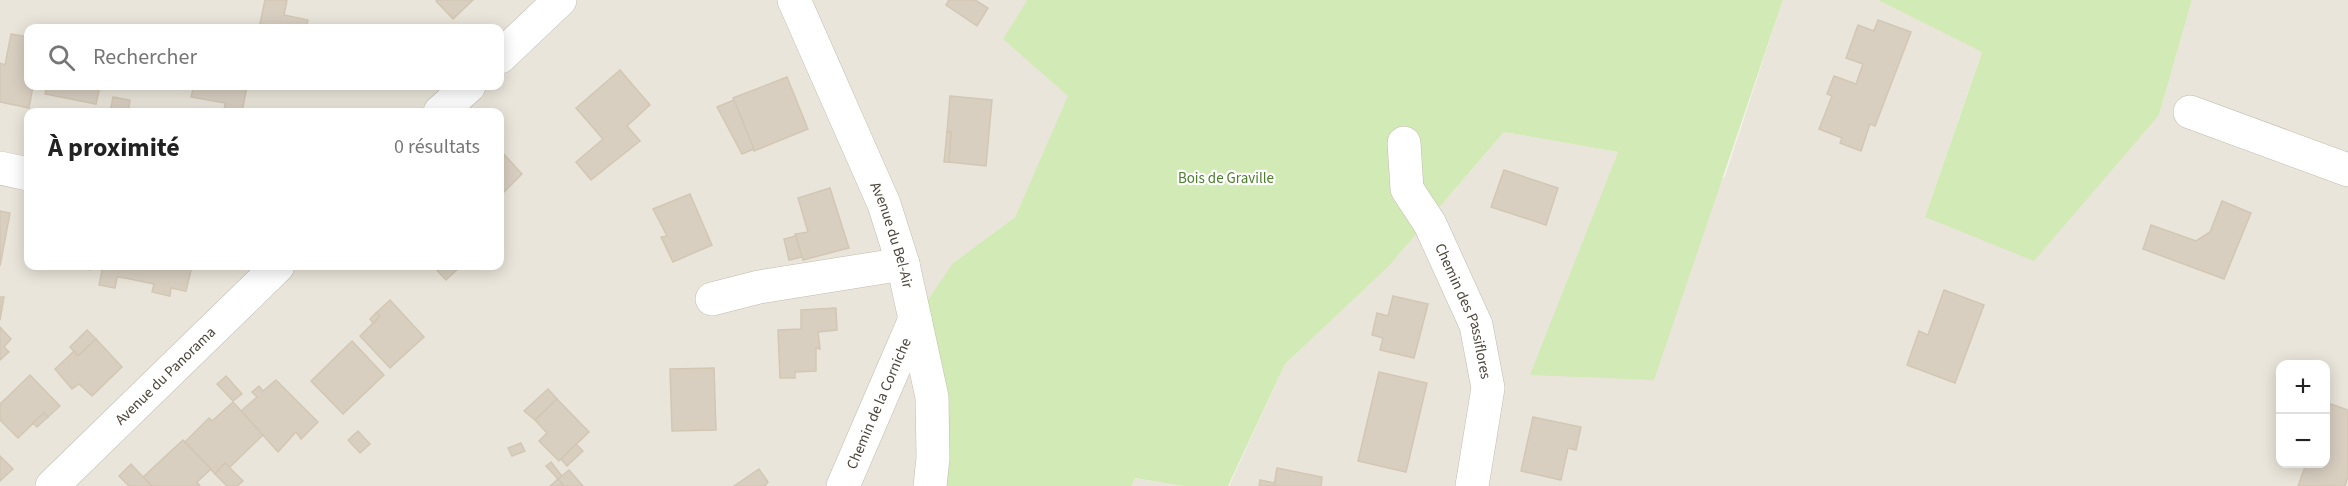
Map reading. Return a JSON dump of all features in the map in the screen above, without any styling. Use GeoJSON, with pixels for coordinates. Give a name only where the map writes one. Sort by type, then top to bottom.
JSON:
{"type":"FeatureCollection","features":[{"type":"Feature","properties":{"kind":"street"},"geometry":{"type":"LineString","coordinates":[[504,53],[560,0]]}},
{"type":"Feature","properties":{"kind":"street","name":"Avenue du Bel-Air"},"geometry":{"type":"LineString","coordinates":[[794,0],[884,204],[903,264],[932,397],[933,458],[930,486]]}},
{"type":"Feature","properties":{"kind":"street"},"geometry":{"type":"LineString","coordinates":[[444,108],[465,90]]}},
{"type":"Feature","properties":{"kind":"street"},"geometry":{"type":"LineString","coordinates":[[2190,112],[2348,170]]}},
{"type":"Feature","properties":{"kind":"street","name":"Chemin des Passiflores"},"geometry":{"type":"LineString","coordinates":[[1404,143],[1407,189],[1430,224],[1476,325],[1488,388],[1472,486]]}},
{"type":"Feature","properties":{"kind":"street"},"geometry":{"type":"LineString","coordinates":[[0,168],[24,173]]}},
{"type":"Feature","properties":{"kind":"street"},"geometry":{"type":"LineString","coordinates":[[712,299],[759,287],[903,264]]}},
{"type":"Feature","properties":{"kind":"street","name":"Avenue du Panorama"},"geometry":{"type":"LineString","coordinates":[[52,486],[274,270]]}},
{"type":"Feature","properties":{"kind":"street","name":"Chemin de la Corniche"},"geometry":{"type":"LineString","coordinates":[[843,486],[915,319]]}},
{"type":"Feature","properties":{"kind":"shaded area"},"geometry":{"type":"Polygon","coordinates":[[[0,0],[1027,0],[1003,39],[1069,96],[1015,217],[953,263],[930,486],[0,486],[0,0]]]}},
{"type":"Feature","properties":{"kind":"shaded area"},"geometry":{"type":"Polygon","coordinates":[[[1783,0],[1878,0],[1982,51],[1925,217],[2159,115],[2192,0],[2348,0],[2348,486],[1229,486],[1285,364],[1388,267],[1504,132],[1618,152],[1531,375],[1725,176],[1783,0]]]}},
{"type":"Feature","properties":{"kind":"shaded area"},"geometry":{"type":"Polygon","coordinates":[[[1134,478],[1183,486],[1131,486],[1134,478]]]}},
{"type":"Feature","properties":{"kind":"green space","name":"Bois de Graville"},"geometry":{"type":"Polygon","coordinates":[[[1027,0],[1783,0],[1654,380],[1530,375],[1618,152],[1504,132],[1388,267],[1285,364],[1228,486],[1183,486],[1135,478],[1131,486],[930,486],[915,319],[953,263],[1015,217],[1068,96],[1003,39],[1027,0]]]}},
{"type":"Feature","properties":{"kind":"green space"},"geometry":{"type":"Polygon","coordinates":[[[1878,0],[2192,0],[2159,115],[2034,261],[1925,217],[1982,52],[1878,0]]]}},
{"type":"Feature","properties":{"kind":"building"},"geometry":{"type":"Polygon","coordinates":[[[265,0],[287,0],[284,15],[308,20],[307,24],[260,24],[265,0]]]}},
{"type":"Feature","properties":{"kind":"building"},"geometry":{"type":"Polygon","coordinates":[[[473,0],[453,19],[436,1],[473,0]]]}},
{"type":"Feature","properties":{"kind":"building"},"geometry":{"type":"Polygon","coordinates":[[[949,0],[975,0],[988,8],[977,26],[946,5],[949,0]]]}},
{"type":"Feature","properties":{"kind":"building"},"geometry":{"type":"Polygon","coordinates":[[[1878,20],[1911,32],[1875,126],[1870,124],[1861,151],[1840,143],[1842,138],[1819,129],[1832,96],[1827,94],[1834,76],[1856,84],[1863,64],[1846,58],[1858,25],[1874,31],[1878,20]]]}},
{"type":"Feature","properties":{"kind":"building"},"geometry":{"type":"Polygon","coordinates":[[[11,34],[24,36],[24,90],[32,90],[29,108],[0,102],[0,63],[5,65],[11,34]]]}},
{"type":"Feature","properties":{"kind":"building"},"geometry":{"type":"Polygon","coordinates":[[[620,70],[650,105],[627,126],[640,141],[591,180],[576,162],[603,139],[576,108],[620,70]]]}},
{"type":"Feature","properties":{"kind":"building"},"geometry":{"type":"Polygon","coordinates":[[[787,77],[808,129],[754,151],[733,98],[787,77]]]}},
{"type":"Feature","properties":{"kind":"building"},"geometry":{"type":"Polygon","coordinates":[[[46,90],[99,90],[96,104],[45,94],[46,90]]]}},
{"type":"Feature","properties":{"kind":"building"},"geometry":{"type":"Polygon","coordinates":[[[193,90],[246,90],[243,108],[224,108],[225,103],[191,97],[193,90]]]}},
{"type":"Feature","properties":{"kind":"building"},"geometry":{"type":"Polygon","coordinates":[[[950,96],[992,100],[986,166],[949,162],[951,132],[947,132],[950,96]]]}},
{"type":"Feature","properties":{"kind":"building"},"geometry":{"type":"Polygon","coordinates":[[[113,97],[130,100],[129,108],[111,108],[113,97]]]}},
{"type":"Feature","properties":{"kind":"building"},"geometry":{"type":"Polygon","coordinates":[[[734,100],[754,149],[742,154],[717,107],[734,100]]]}},
{"type":"Feature","properties":{"kind":"building"},"geometry":{"type":"Polygon","coordinates":[[[947,132],[951,132],[949,162],[944,162],[947,132]]]}},
{"type":"Feature","properties":{"kind":"building"},"geometry":{"type":"Polygon","coordinates":[[[504,154],[522,174],[504,192],[504,154]]]}},
{"type":"Feature","properties":{"kind":"building"},"geometry":{"type":"Polygon","coordinates":[[[1504,170],[1558,188],[1546,225],[1491,207],[1504,170]]]}},
{"type":"Feature","properties":{"kind":"building"},"geometry":{"type":"Polygon","coordinates":[[[830,188],[849,248],[803,260],[795,234],[808,232],[798,198],[830,188]]]}},
{"type":"Feature","properties":{"kind":"building"},"geometry":{"type":"Polygon","coordinates":[[[690,194],[712,245],[673,262],[661,237],[667,236],[653,209],[690,194]]]}},
{"type":"Feature","properties":{"kind":"building"},"geometry":{"type":"Polygon","coordinates":[[[2222,201],[2251,213],[2224,279],[2143,249],[2151,225],[2196,241],[2210,232],[2222,201]]]}},
{"type":"Feature","properties":{"kind":"building"},"geometry":{"type":"Polygon","coordinates":[[[0,211],[10,213],[0,266],[0,211]]]}},
{"type":"Feature","properties":{"kind":"building"},"geometry":{"type":"Polygon","coordinates":[[[796,236],[802,257],[789,260],[784,239],[796,236]]]}},
{"type":"Feature","properties":{"kind":"building"},"geometry":{"type":"Polygon","coordinates":[[[102,270],[191,270],[186,291],[171,288],[170,296],[152,292],[154,284],[125,278],[117,277],[115,288],[99,285],[102,270]]]}},
{"type":"Feature","properties":{"kind":"building"},"geometry":{"type":"Polygon","coordinates":[[[437,270],[457,270],[446,280],[437,270]]]}},
{"type":"Feature","properties":{"kind":"building"},"geometry":{"type":"Polygon","coordinates":[[[1944,290],[1984,305],[1955,383],[1907,365],[1919,331],[1928,335],[1944,290]]]}},
{"type":"Feature","properties":{"kind":"building"},"geometry":{"type":"Polygon","coordinates":[[[1393,296],[1428,304],[1414,358],[1380,350],[1383,338],[1372,335],[1377,313],[1388,316],[1393,296]]]}},
{"type":"Feature","properties":{"kind":"building"},"geometry":{"type":"Polygon","coordinates":[[[0,297],[4,297],[0,320],[0,297]]]}},
{"type":"Feature","properties":{"kind":"building"},"geometry":{"type":"Polygon","coordinates":[[[390,300],[424,337],[390,368],[360,336],[380,316],[376,313],[390,300]]]}},
{"type":"Feature","properties":{"kind":"building"},"geometry":{"type":"Polygon","coordinates":[[[836,308],[837,330],[818,332],[820,349],[816,348],[816,371],[795,372],[795,378],[780,378],[778,330],[801,329],[801,310],[836,308]]]}},
{"type":"Feature","properties":{"kind":"building"},"geometry":{"type":"Polygon","coordinates":[[[376,313],[380,316],[373,323],[370,319],[376,313]]]}},
{"type":"Feature","properties":{"kind":"building"},"geometry":{"type":"Polygon","coordinates":[[[0,327],[11,339],[4,347],[9,352],[0,360],[0,327]]]}},
{"type":"Feature","properties":{"kind":"building"},"geometry":{"type":"Polygon","coordinates":[[[87,330],[96,339],[78,356],[70,347],[87,330]]]}},
{"type":"Feature","properties":{"kind":"building"},"geometry":{"type":"Polygon","coordinates":[[[96,339],[122,367],[92,396],[79,384],[72,389],[55,369],[74,351],[78,356],[96,339]]]}},
{"type":"Feature","properties":{"kind":"building"},"geometry":{"type":"Polygon","coordinates":[[[352,341],[384,375],[343,414],[311,381],[352,341]]]}},
{"type":"Feature","properties":{"kind":"building"},"geometry":{"type":"Polygon","coordinates":[[[714,368],[716,430],[672,431],[670,369],[714,368]]]}},
{"type":"Feature","properties":{"kind":"building"},"geometry":{"type":"Polygon","coordinates":[[[1379,372],[1427,383],[1406,472],[1358,461],[1379,372]]]}},
{"type":"Feature","properties":{"kind":"building"},"geometry":{"type":"Polygon","coordinates":[[[30,375],[60,406],[48,417],[44,413],[18,438],[0,420],[0,404],[30,375]]]}},
{"type":"Feature","properties":{"kind":"building"},"geometry":{"type":"Polygon","coordinates":[[[226,376],[242,394],[233,401],[217,384],[226,376]]]}},
{"type":"Feature","properties":{"kind":"building"},"geometry":{"type":"Polygon","coordinates":[[[276,380],[318,422],[301,439],[296,432],[278,452],[241,411],[257,397],[252,392],[259,386],[263,391],[276,380]]]}},
{"type":"Feature","properties":{"kind":"building"},"geometry":{"type":"Polygon","coordinates":[[[548,389],[557,399],[535,420],[524,411],[548,389]]]}},
{"type":"Feature","properties":{"kind":"building"},"geometry":{"type":"Polygon","coordinates":[[[557,399],[589,432],[559,461],[539,441],[547,433],[535,420],[557,399]]]}},
{"type":"Feature","properties":{"kind":"building"},"geometry":{"type":"Polygon","coordinates":[[[233,402],[263,435],[229,468],[225,463],[215,474],[185,442],[209,418],[212,421],[233,402]]]}},
{"type":"Feature","properties":{"kind":"building"},"geometry":{"type":"Polygon","coordinates":[[[2330,404],[2348,410],[2348,477],[2345,486],[2298,486],[2305,468],[2330,468],[2330,404]]]}},
{"type":"Feature","properties":{"kind":"building"},"geometry":{"type":"Polygon","coordinates":[[[44,413],[48,417],[37,427],[33,423],[44,413]]]}},
{"type":"Feature","properties":{"kind":"building"},"geometry":{"type":"Polygon","coordinates":[[[1533,417],[1581,427],[1576,450],[1568,448],[1561,480],[1521,471],[1533,417]]]}},
{"type":"Feature","properties":{"kind":"building"},"geometry":{"type":"Polygon","coordinates":[[[358,431],[370,444],[360,453],[348,440],[358,431]]]}},
{"type":"Feature","properties":{"kind":"building"},"geometry":{"type":"Polygon","coordinates":[[[183,440],[211,469],[197,482],[200,486],[152,486],[143,477],[183,440]]]}},
{"type":"Feature","properties":{"kind":"building"},"geometry":{"type":"Polygon","coordinates":[[[521,443],[525,451],[512,456],[508,448],[521,443]]]}},
{"type":"Feature","properties":{"kind":"building"},"geometry":{"type":"Polygon","coordinates":[[[576,444],[583,451],[567,466],[561,459],[576,444]]]}},
{"type":"Feature","properties":{"kind":"building"},"geometry":{"type":"Polygon","coordinates":[[[0,456],[13,469],[0,481],[0,456]]]}},
{"type":"Feature","properties":{"kind":"building"},"geometry":{"type":"Polygon","coordinates":[[[551,462],[562,476],[558,479],[546,466],[551,462]]]}},
{"type":"Feature","properties":{"kind":"building"},"geometry":{"type":"Polygon","coordinates":[[[225,463],[243,481],[237,486],[227,486],[215,474],[225,463]]]}},
{"type":"Feature","properties":{"kind":"building"},"geometry":{"type":"Polygon","coordinates":[[[131,464],[152,486],[129,486],[119,476],[131,464]]]}},
{"type":"Feature","properties":{"kind":"building"},"geometry":{"type":"Polygon","coordinates":[[[1277,468],[1322,477],[1321,486],[1274,486],[1277,468]]]}},
{"type":"Feature","properties":{"kind":"building"},"geometry":{"type":"Polygon","coordinates":[[[759,469],[768,482],[765,486],[734,486],[759,469]]]}},
{"type":"Feature","properties":{"kind":"building"},"geometry":{"type":"Polygon","coordinates":[[[569,470],[583,486],[564,486],[558,479],[569,470]]]}},
{"type":"Feature","properties":{"kind":"building"},"geometry":{"type":"Polygon","coordinates":[[[558,479],[564,486],[550,486],[558,479]]]}},
{"type":"Feature","properties":{"kind":"building"},"geometry":{"type":"Polygon","coordinates":[[[1260,480],[1275,483],[1274,486],[1259,486],[1260,480]]]}}]}
